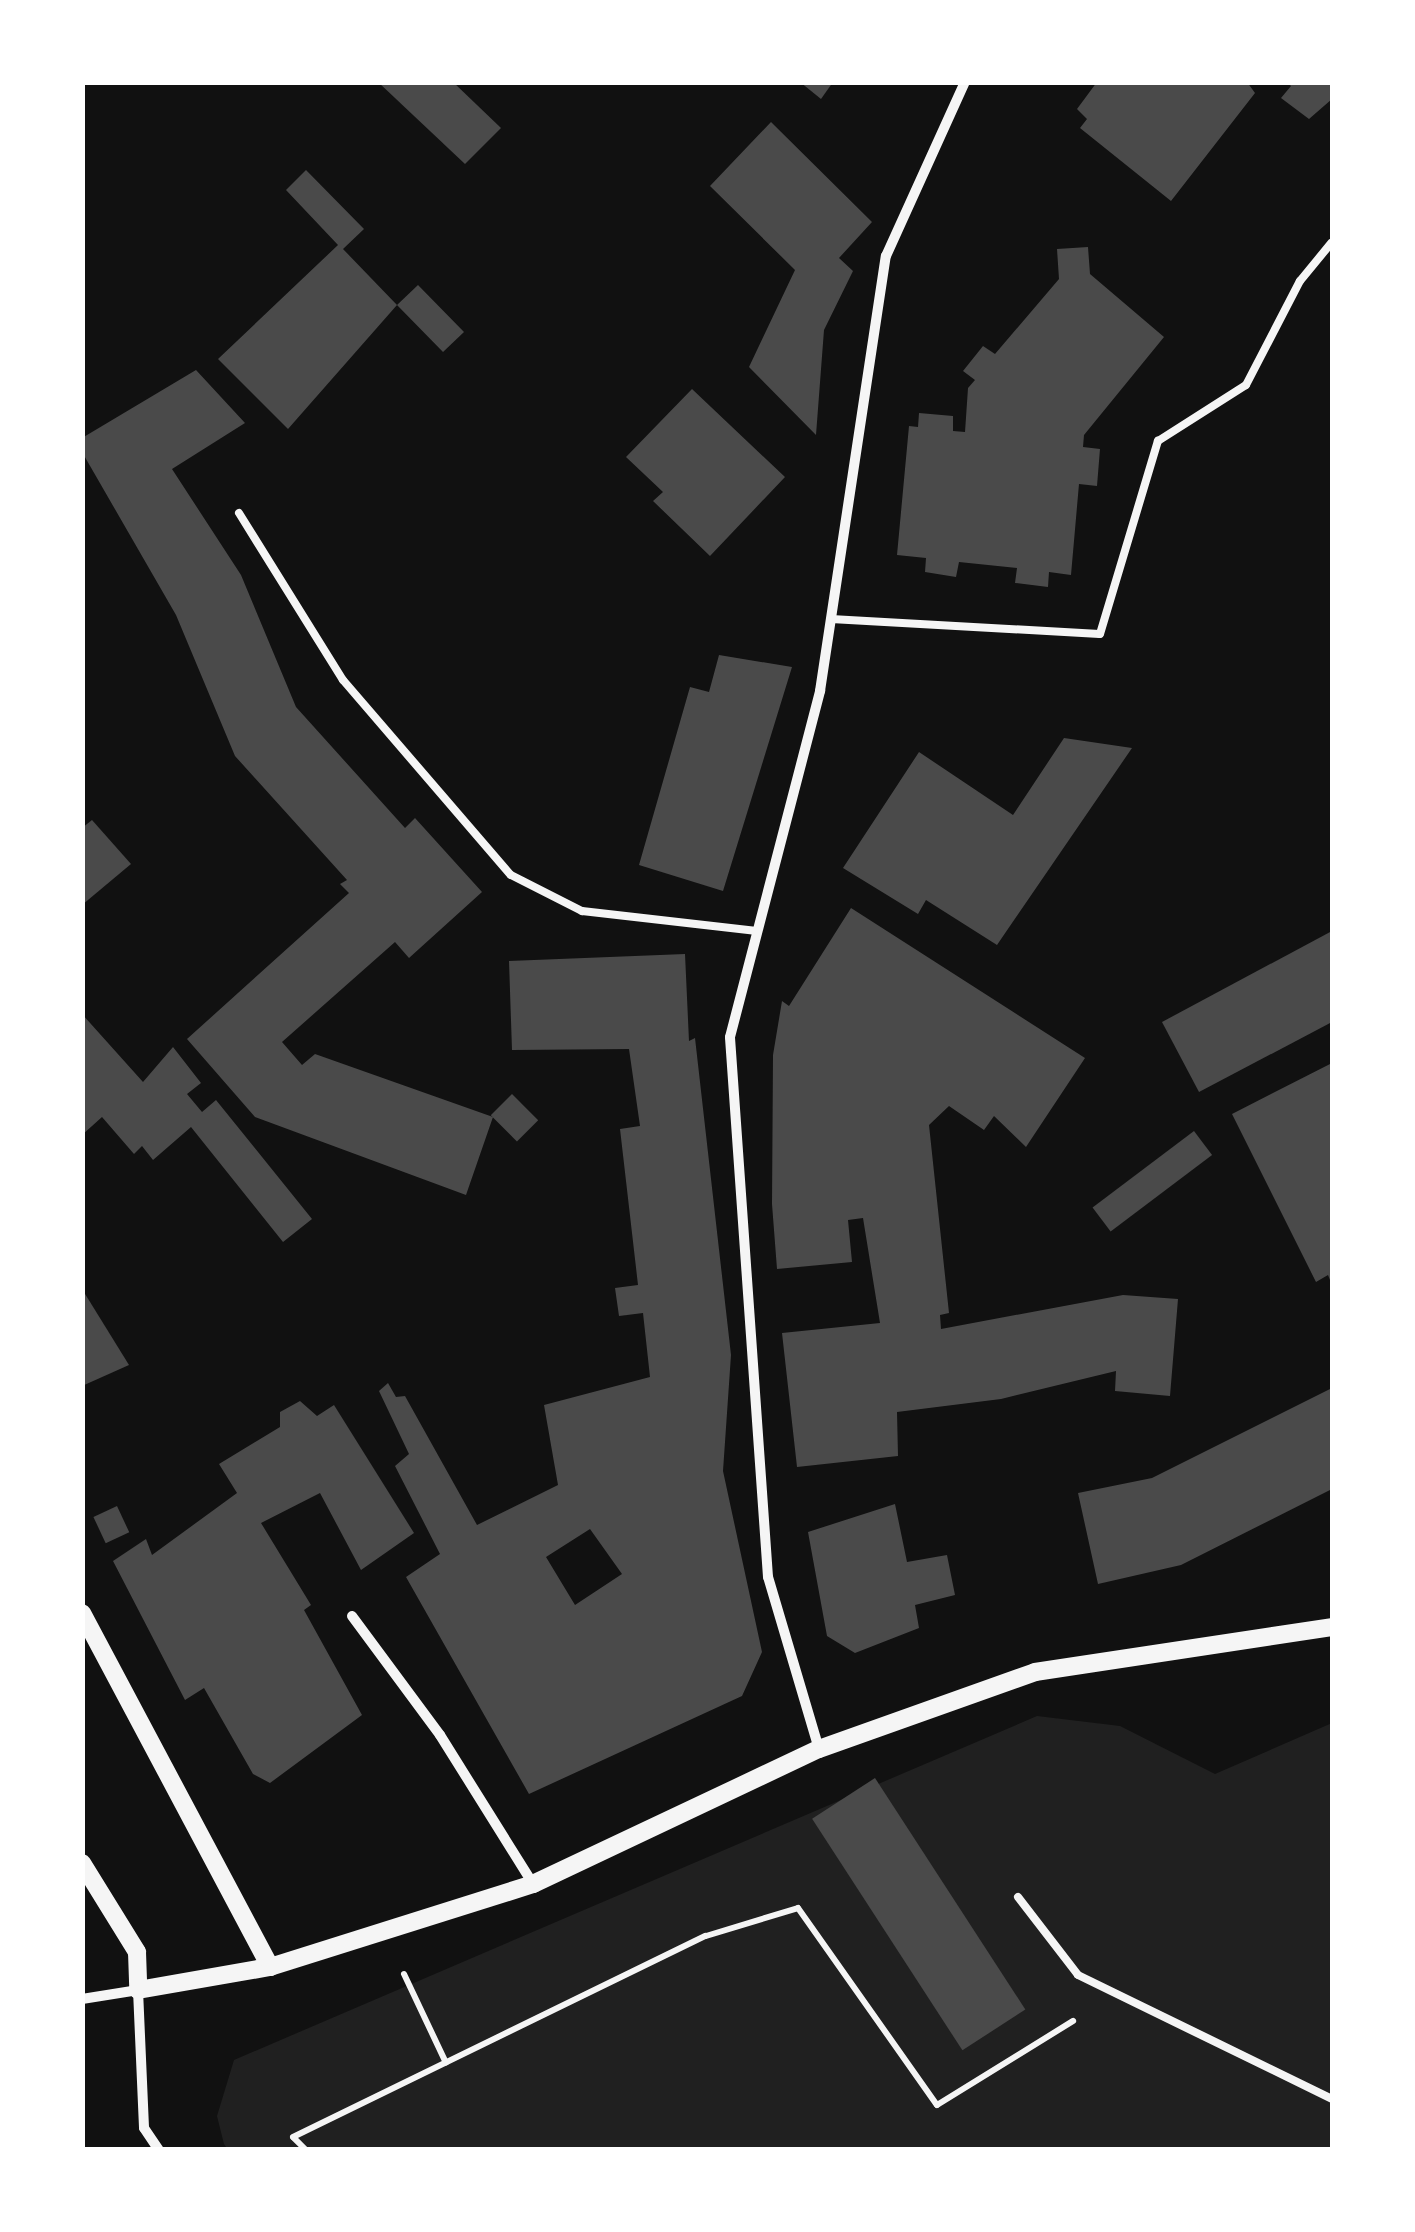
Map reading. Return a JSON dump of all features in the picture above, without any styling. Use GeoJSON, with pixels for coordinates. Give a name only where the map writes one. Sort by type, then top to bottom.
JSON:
{"type":"FeatureCollection","features":[{"type":"Feature","properties":{"kind":"street"},"geometry":{"type":"LineString","coordinates":[[820,1749],[768,1577],[730,1037],[820,691],[886,256],[965,82]]}},
{"type":"Feature","properties":{"kind":"street"},"geometry":{"type":"LineString","coordinates":[[82,1613],[270,1967]]}},
{"type":"Feature","properties":{"kind":"street"},"geometry":{"type":"LineString","coordinates":[[352,1616],[440,1735],[533,1884]]}},
{"type":"Feature","properties":{"kind":"street"},"geometry":{"type":"LineString","coordinates":[[82,1999],[270,1967],[397,1932],[533,1884],[820,1749],[1035,1672],[1332,1627]]}},
{"type":"Feature","properties":{"kind":"street"},"geometry":{"type":"LineString","coordinates":[[82,1864],[137,1952],[144,2128],[158,2150]]}},
{"type":"Feature","properties":{"kind":"lane"},"geometry":{"type":"LineString","coordinates":[[831,619],[1100,634],[1158,441],[1246,385],[1300,281],[1332,242]]}},
{"type":"Feature","properties":{"kind":"lane"},"geometry":{"type":"LineString","coordinates":[[238,512],[343,680],[511,875],[582,911],[757,931]]}},
{"type":"Feature","properties":{"kind":"lane"},"geometry":{"type":"LineString","coordinates":[[1018,1898],[1078,1975],[1332,2099]]}},
{"type":"Feature","properties":{"kind":"path"},"geometry":{"type":"LineString","coordinates":[[306,2150],[293,2137],[706,1936],[798,1908],[937,2104],[1117,1994]]}},
{"type":"Feature","properties":{"kind":"path"},"geometry":{"type":"LineString","coordinates":[[397,1932],[406,1984],[446,2063]]}},
{"type":"Feature","properties":{"kind":"shaded area"},"geometry":{"type":"Polygon","coordinates":[[[1037,1716],[1120,1726],[1215,1774],[1332,1723],[1332,2149],[228,2150],[224,2144],[217,2116],[234,2060],[1037,1716]]]}},
{"type":"Feature","properties":{"kind":"building"},"geometry":{"type":"Polygon","coordinates":[[[378,82],[453,82],[501,128],[465,164],[378,82]]]}},
{"type":"Feature","properties":{"kind":"building"},"geometry":{"type":"Polygon","coordinates":[[[800,82],[833,82],[821,99],[800,82]]]}},
{"type":"Feature","properties":{"kind":"building"},"geometry":{"type":"Polygon","coordinates":[[[1097,82],[1247,82],[1255,93],[1171,201],[1080,128],[1087,119],[1077,109],[1097,82]]]}},
{"type":"Feature","properties":{"kind":"building"},"geometry":{"type":"Polygon","coordinates":[[[1287,82],[1332,82],[1332,99],[1309,119],[1281,98],[1291,86],[1287,82]]]}},
{"type":"Feature","properties":{"kind":"building"},"geometry":{"type":"Polygon","coordinates":[[[771,122],[872,222],[839,258],[853,271],[824,330],[816,435],[749,367],[795,270],[710,186],[771,122]]]}},
{"type":"Feature","properties":{"kind":"building"},"geometry":{"type":"Polygon","coordinates":[[[306,170],[364,229],[343,249],[397,305],[288,429],[218,359],[338,245],[286,190],[306,170]]]}},
{"type":"Feature","properties":{"kind":"building"},"geometry":{"type":"Polygon","coordinates":[[[1088,247],[1090,274],[1164,337],[1084,435],[1083,447],[1100,449],[1097,486],[1079,484],[1071,575],[1049,572],[1048,587],[1015,583],[1017,568],[959,562],[956,577],[925,572],[926,558],[897,555],[909,426],[918,427],[919,413],[953,416],[953,431],[965,432],[968,388],[975,380],[963,371],[983,346],[995,354],[1059,279],[1057,249],[1088,247]]]}},
{"type":"Feature","properties":{"kind":"building"},"geometry":{"type":"Polygon","coordinates":[[[418,285],[464,332],[443,352],[397,305],[418,285]]]}},
{"type":"Feature","properties":{"kind":"building"},"geometry":{"type":"Polygon","coordinates":[[[196,370],[245,423],[172,469],[241,575],[296,707],[405,828],[415,818],[482,892],[409,958],[395,942],[282,1042],[302,1065],[315,1054],[493,1117],[466,1195],[255,1117],[187,1039],[349,893],[340,884],[347,880],[235,756],[176,615],[82,452],[82,438],[196,370]]]}},
{"type":"Feature","properties":{"kind":"building"},"geometry":{"type":"Polygon","coordinates":[[[692,389],[785,477],[710,556],[653,501],[663,492],[626,457],[692,389]]]}},
{"type":"Feature","properties":{"kind":"building"},"geometry":{"type":"Polygon","coordinates":[[[719,655],[792,667],[723,891],[639,865],[690,687],[709,692],[719,655]]]}},
{"type":"Feature","properties":{"kind":"building"},"geometry":{"type":"Polygon","coordinates":[[[1064,738],[1132,748],[997,945],[926,900],[918,914],[843,868],[919,752],[1013,815],[1064,738]]]}},
{"type":"Feature","properties":{"kind":"building"},"geometry":{"type":"Polygon","coordinates":[[[92,820],[131,864],[82,905],[82,828],[92,820]]]}},
{"type":"Feature","properties":{"kind":"building"},"geometry":{"type":"Polygon","coordinates":[[[851,908],[1085,1058],[1026,1147],[994,1116],[984,1130],[949,1106],[929,1125],[949,1313],[940,1315],[941,1329],[1123,1295],[1178,1299],[1170,1396],[1115,1391],[1116,1371],[1001,1399],[897,1412],[898,1456],[797,1467],[782,1333],[880,1323],[863,1218],[848,1220],[852,1262],[777,1269],[772,1204],[773,1055],[782,1001],[789,1006],[851,908]]]}},
{"type":"Feature","properties":{"kind":"building"},"geometry":{"type":"Polygon","coordinates":[[[1332,931],[1332,1022],[1199,1092],[1162,1022],[1332,931]]]}},
{"type":"Feature","properties":{"kind":"building"},"geometry":{"type":"Polygon","coordinates":[[[685,954],[689,1041],[695,1038],[731,1355],[723,1471],[762,1652],[742,1696],[529,1794],[406,1577],[440,1554],[395,1466],[409,1454],[379,1391],[388,1383],[396,1397],[405,1396],[477,1525],[558,1485],[544,1405],[650,1377],[643,1313],[619,1316],[615,1288],[638,1285],[620,1129],[640,1126],[629,1049],[512,1050],[509,961],[685,954]],[[590,1529],[546,1557],[575,1605],[622,1574],[590,1529]]]}},
{"type":"Feature","properties":{"kind":"building"},"geometry":{"type":"Polygon","coordinates":[[[82,1014],[143,1082],[173,1047],[201,1083],[187,1094],[202,1112],[216,1100],[312,1219],[283,1242],[191,1127],[153,1160],[142,1146],[134,1154],[102,1117],[82,1135],[82,1014]]]}},
{"type":"Feature","properties":{"kind":"building"},"geometry":{"type":"Polygon","coordinates":[[[1332,1063],[1332,1285],[1328,1275],[1316,1282],[1232,1114],[1332,1063]]]}},
{"type":"Feature","properties":{"kind":"building"},"geometry":{"type":"Polygon","coordinates":[[[512,1094],[538,1120],[517,1141],[491,1115],[512,1094]]]}},
{"type":"Feature","properties":{"kind":"building"},"geometry":{"type":"Polygon","coordinates":[[[1194,1131],[1212,1155],[1111,1231],[1093,1207],[1194,1131]]]}},
{"type":"Feature","properties":{"kind":"building"},"geometry":{"type":"Polygon","coordinates":[[[82,1289],[129,1365],[82,1386],[82,1289]]]}},
{"type":"Feature","properties":{"kind":"building"},"geometry":{"type":"Polygon","coordinates":[[[1332,1388],[1332,1489],[1181,1565],[1098,1584],[1078,1493],[1152,1478],[1332,1388]]]}},
{"type":"Feature","properties":{"kind":"building"},"geometry":{"type":"Polygon","coordinates":[[[300,1401],[317,1416],[334,1405],[414,1533],[361,1570],[320,1493],[261,1523],[311,1605],[304,1610],[362,1715],[270,1783],[253,1774],[204,1688],[185,1700],[113,1561],[146,1539],[152,1555],[237,1493],[219,1464],[280,1427],[280,1412],[300,1401]]]}},
{"type":"Feature","properties":{"kind":"building"},"geometry":{"type":"Polygon","coordinates":[[[895,1504],[907,1562],[947,1555],[955,1595],[915,1605],[919,1628],[855,1653],[827,1636],[808,1532],[895,1504]]]}},
{"type":"Feature","properties":{"kind":"building"},"geometry":{"type":"Polygon","coordinates":[[[117,1506],[129,1532],[106,1543],[93,1517],[117,1506]]]}},
{"type":"Feature","properties":{"kind":"building"},"geometry":{"type":"Polygon","coordinates":[[[875,1778],[1025,2009],[962,2050],[812,1819],[875,1778]]]}}]}
